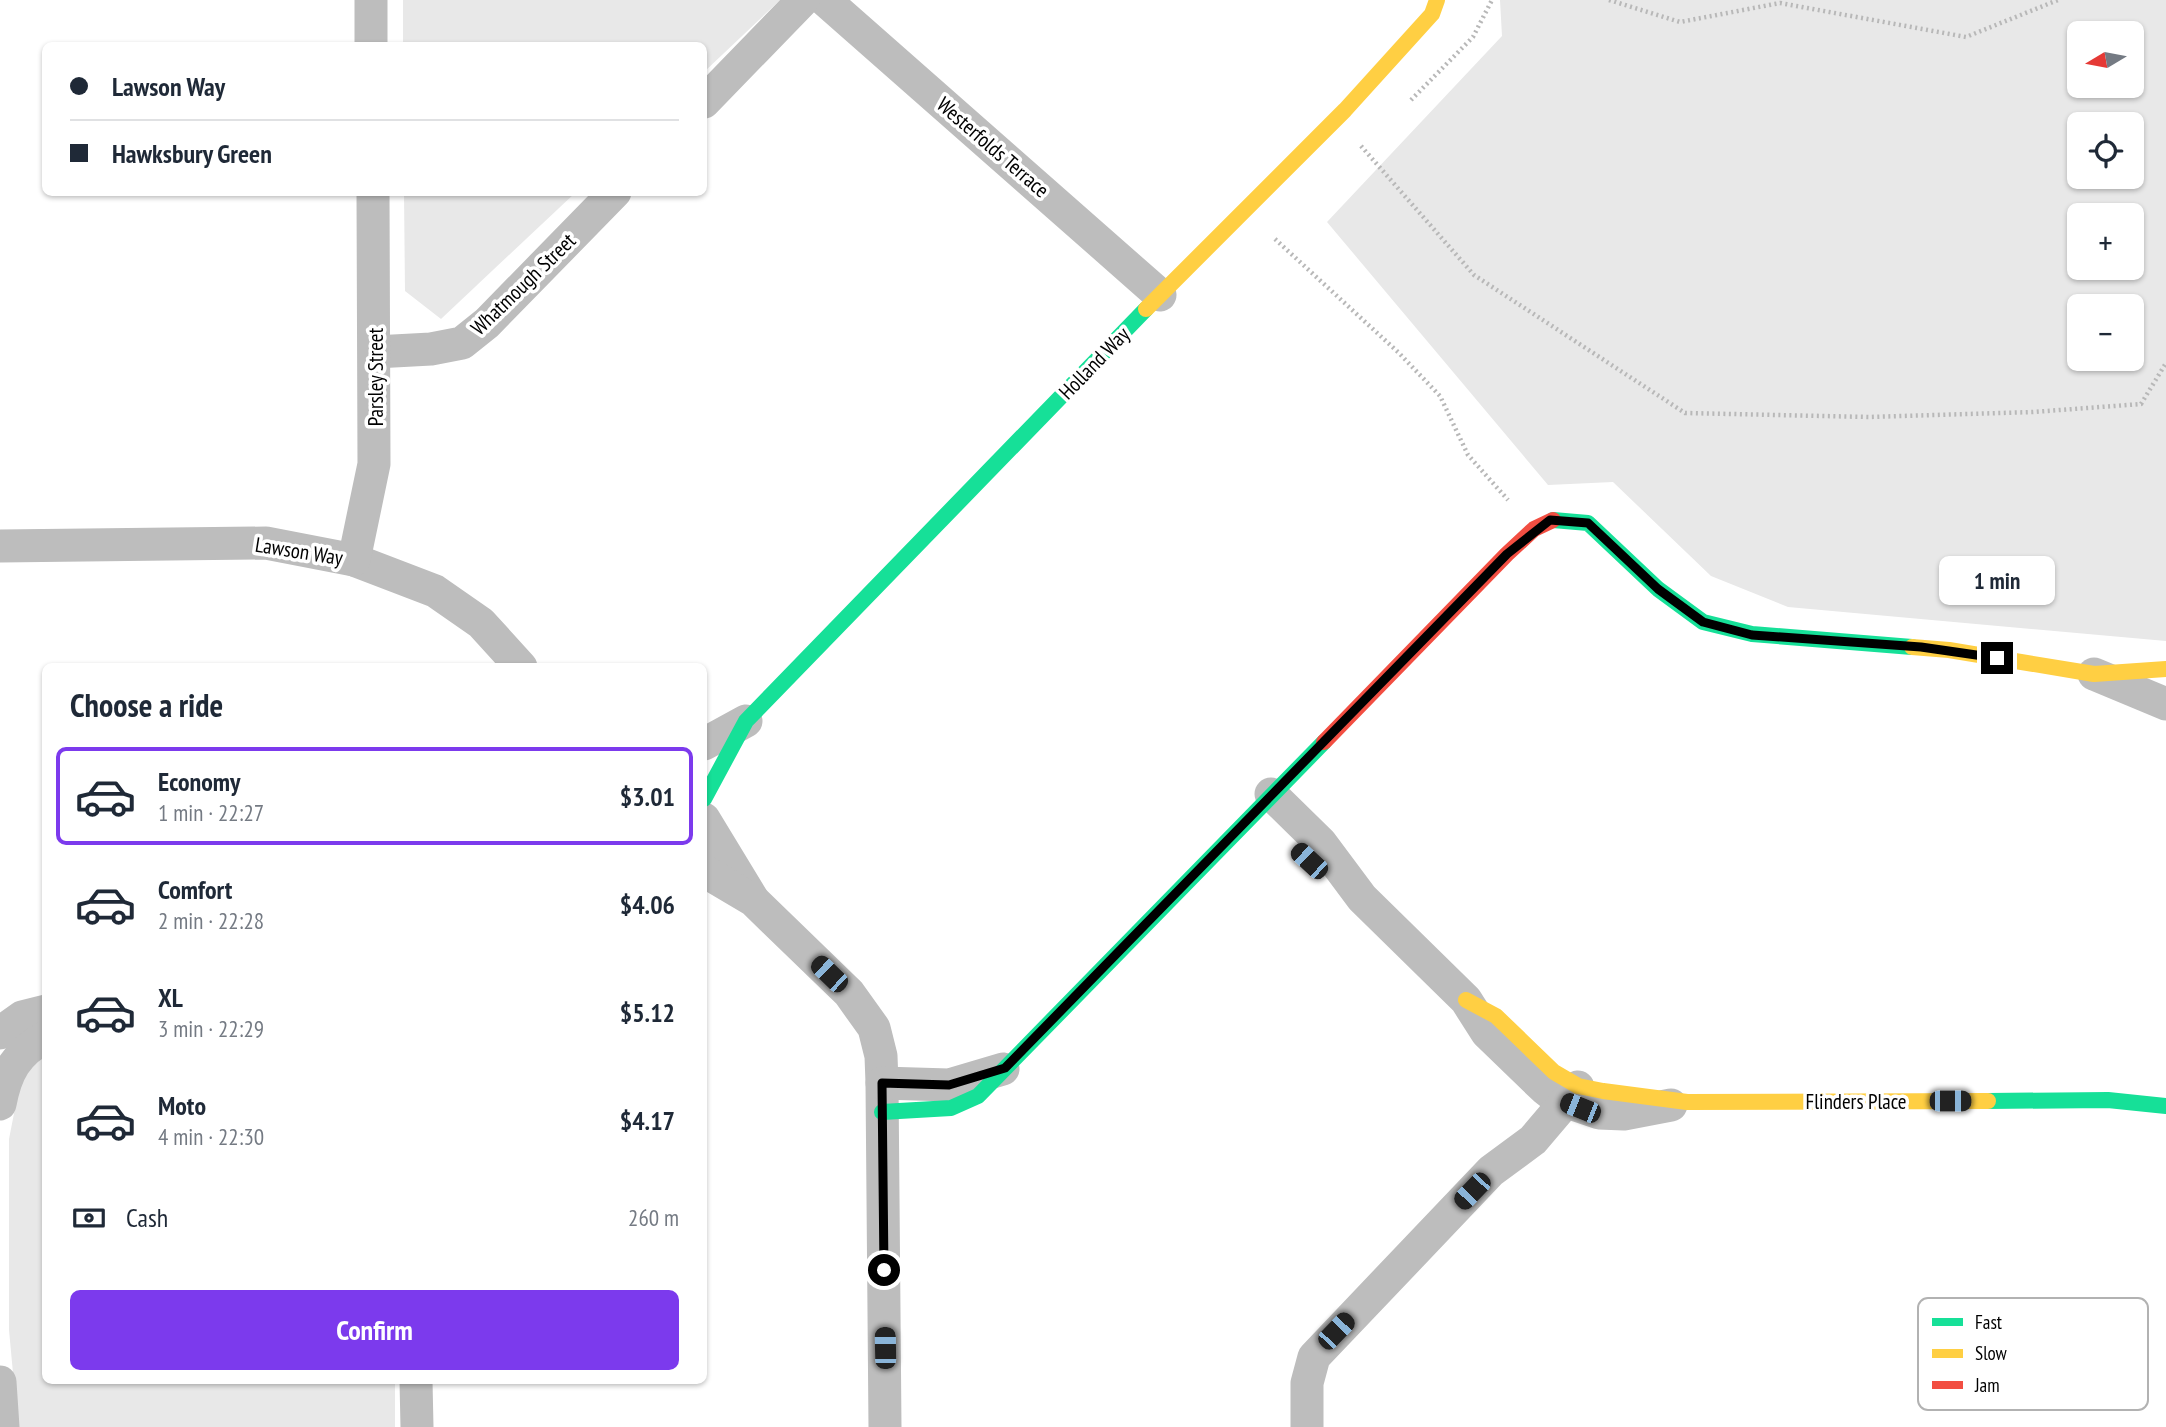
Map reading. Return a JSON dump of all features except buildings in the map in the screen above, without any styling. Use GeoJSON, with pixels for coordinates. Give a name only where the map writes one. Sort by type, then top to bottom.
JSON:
{"type":"FeatureCollection","features":[{"type":"Feature","properties":{"kind":"street"},"geometry":{"type":"LineString","coordinates":[[371,0],[372,42]]}},
{"type":"Feature","properties":{"kind":"street"},"geometry":{"type":"LineString","coordinates":[[707,99],[803,0]]}},
{"type":"Feature","properties":{"kind":"street","name":"Westerfolds Terrace"},"geometry":{"type":"LineString","coordinates":[[825,0],[1160,295]]}},
{"type":"Feature","properties":{"kind":"street","name":"Holland Way"},"geometry":{"type":"LineString","coordinates":[[707,793],[746,721],[1160,295],[1345,110],[1432,14],[1437,0]]}},
{"type":"Feature","properties":{"kind":"street","name":"Parsley Street"},"geometry":{"type":"LineString","coordinates":[[354,560],[374,464],[373,196]]}},
{"type":"Feature","properties":{"kind":"street","name":"Whatmough Street"},"geometry":{"type":"LineString","coordinates":[[375,352],[430,349],[461,343],[487,323],[611,196]]}},
{"type":"Feature","properties":{"kind":"street"},"geometry":{"type":"LineString","coordinates":[[882,1098],[949,1085],[1005,1068],[1263,802],[1534,529],[1550,520],[1588,523],[1658,589],[1703,622],[1752,635],[1949,650],[2094,674],[2166,704]]}},
{"type":"Feature","properties":{"kind":"street","name":"Lawson Way"},"geometry":{"type":"LineString","coordinates":[[0,546],[266,543],[354,560],[435,591],[481,624],[518,663]]}},
{"type":"Feature","properties":{"kind":"street"},"geometry":{"type":"LineString","coordinates":[[2094,674],[2166,669]]}},
{"type":"Feature","properties":{"kind":"street","name":"Holland Way"},"geometry":{"type":"LineString","coordinates":[[707,742],[746,721]]}},
{"type":"Feature","properties":{"kind":"street","name":"Flinders Place"},"geometry":{"type":"LineString","coordinates":[[1263,802],[1321,843],[1362,898],[1466,1000],[1487,1033],[1599,1113],[1624,1114],[1687,1102],[2108,1100],[2166,1106]]}},
{"type":"Feature","properties":{"kind":"street"},"geometry":{"type":"LineString","coordinates":[[707,824],[753,900],[863,1011],[877,1039],[882,1098],[885,1427]]}},
{"type":"Feature","properties":{"kind":"street"},"geometry":{"type":"LineString","coordinates":[[707,873],[753,900]]}},
{"type":"Feature","properties":{"kind":"street"},"geometry":{"type":"LineString","coordinates":[[0,1033],[22,1017],[42,1012]]}},
{"type":"Feature","properties":{"kind":"street"},"geometry":{"type":"LineString","coordinates":[[0,1104],[3,1065],[42,1039]]}},
{"type":"Feature","properties":{"kind":"street"},"geometry":{"type":"LineString","coordinates":[[1307,1427],[1307,1383],[1314,1357],[1491,1171],[1560,1087]]}},
{"type":"Feature","properties":{"kind":"street","name":"Flinders Place"},"geometry":{"type":"LineString","coordinates":[[2108,1100],[2166,1092]]}},
{"type":"Feature","properties":{"kind":"street"},"geometry":{"type":"LineString","coordinates":[[0,1382],[3,1427]]}},
{"type":"Feature","properties":{"kind":"street"},"geometry":{"type":"LineString","coordinates":[[416,1384],[416,1427]]}},
{"type":"Feature","properties":{"kind":"path"},"geometry":{"type":"LineString","coordinates":[[1609,0],[1680,22],[1780,3],[1966,37],[2058,0]]}},
{"type":"Feature","properties":{"kind":"path"},"geometry":{"type":"LineString","coordinates":[[1345,110],[1362,150],[1475,275],[1685,413],[1869,417],[2033,412],[2141,404],[2166,363]]}},
{"type":"Feature","properties":{"kind":"path"},"geometry":{"type":"LineString","coordinates":[[1273,240],[1399,353],[1440,396],[1468,455],[1534,529]]}},
{"type":"Feature","properties":{"kind":"shaded area"},"geometry":{"type":"Polygon","coordinates":[[[403,0],[780,0],[707,69],[707,42],[403,42],[403,0]]]}},
{"type":"Feature","properties":{"kind":"shaded area"},"geometry":{"type":"Polygon","coordinates":[[[1500,0],[2166,0],[2166,641],[1788,607],[1711,576],[1613,482],[1548,485],[1327,222],[1502,36],[1500,0]]]}},
{"type":"Feature","properties":{"kind":"shaded area"},"geometry":{"type":"Polygon","coordinates":[[[404,196],[572,196],[441,319],[405,291],[404,196]]]}},
{"type":"Feature","properties":{"kind":"shaded area"},"geometry":{"type":"Polygon","coordinates":[[[42,1058],[42,1384],[395,1384],[395,1427],[18,1427],[9,1330],[9,1139],[19,1088],[27,1071],[42,1058]]]}},
{"type":"Feature","properties":{"kind":"traffic: fast"},"geometry":{"type":"LineString","coordinates":[[707,793],[746,721],[1146,309]]}},
{"type":"Feature","properties":{"kind":"traffic: fast"},"geometry":{"type":"LineString","coordinates":[[1553,520],[1588,523],[1658,589],[1703,622],[1752,634],[1912,647]]}},
{"type":"Feature","properties":{"kind":"traffic: fast"},"geometry":{"type":"LineString","coordinates":[[882,1112],[951,1108],[978,1096],[1324,742]]}},
{"type":"Feature","properties":{"kind":"traffic: fast"},"geometry":{"type":"LineString","coordinates":[[1988,1101],[2108,1100],[2166,1106]]}},
{"type":"Feature","properties":{"kind":"traffic: slow"},"geometry":{"type":"LineString","coordinates":[[1146,309],[1345,110],[1432,14],[1437,0]]}},
{"type":"Feature","properties":{"kind":"traffic: slow"},"geometry":{"type":"LineString","coordinates":[[1912,647],[1949,650],[2094,674],[2166,669]]}},
{"type":"Feature","properties":{"kind":"traffic: slow"},"geometry":{"type":"LineString","coordinates":[[1466,1000],[1496,1016],[1554,1072],[1578,1086],[1603,1091],[1687,1102],[1988,1101]]}},
{"type":"Feature","properties":{"kind":"traffic: jam"},"geometry":{"type":"LineString","coordinates":[[1324,742],[1507,554],[1534,529],[1553,520]]}},
{"type":"Feature","properties":{"kind":"route"},"geometry":{"type":"LineString","coordinates":[[884,1270],[882,1083],[949,1085],[1005,1068],[1507,554],[1534,529],[1550,520],[1588,523],[1658,589],[1703,622],[1752,635],[1921,647],[1997,658]]}}]}
